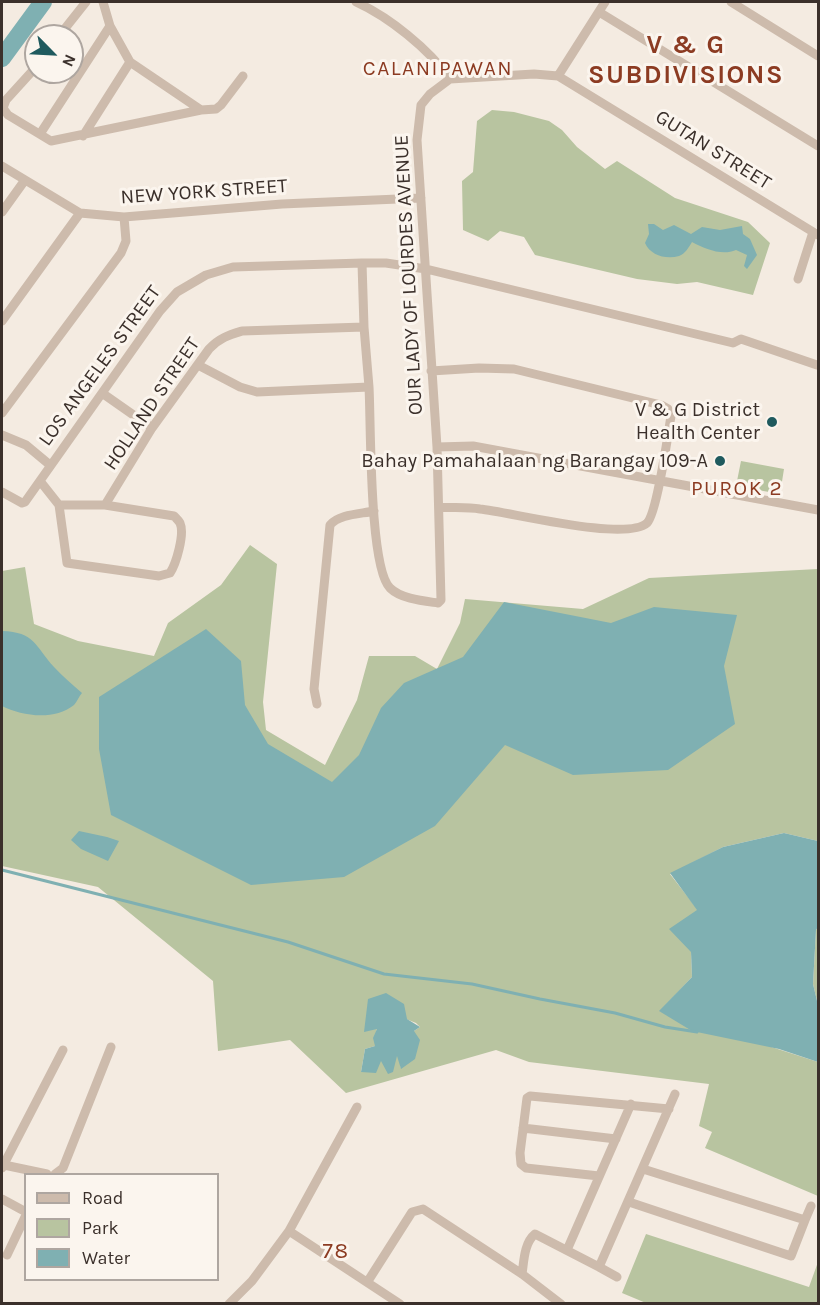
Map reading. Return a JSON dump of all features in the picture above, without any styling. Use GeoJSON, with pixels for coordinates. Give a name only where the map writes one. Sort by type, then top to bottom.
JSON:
{"type":"FeatureCollection","features":[{"type":"Feature","properties":{"kind":"street"},"geometry":{"type":"LineString","coordinates":[[69,24],[86,2]]}},
{"type":"Feature","properties":{"kind":"street"},"geometry":{"type":"LineString","coordinates":[[101,2],[110,26],[130,62],[201,110]]}},
{"type":"Feature","properties":{"kind":"street"},"geometry":{"type":"LineString","coordinates":[[356,2],[367,4],[410,38],[435,60],[450,79],[534,74],[558,76],[604,2]]}},
{"type":"Feature","properties":{"kind":"street"},"geometry":{"type":"LineString","coordinates":[[731,2],[819,56]]}},
{"type":"Feature","properties":{"kind":"street"},"geometry":{"type":"LineString","coordinates":[[599,12],[819,146]]}},
{"type":"Feature","properties":{"kind":"street"},"geometry":{"type":"LineString","coordinates":[[40,134],[110,26]]}},
{"type":"Feature","properties":{"kind":"street"},"geometry":{"type":"LineString","coordinates":[[83,136],[130,62]]}},
{"type":"Feature","properties":{"kind":"street"},"geometry":{"type":"LineString","coordinates":[[24,80],[6,100],[3,108],[8,115],[51,141],[201,110],[216,109],[243,76]]}},
{"type":"Feature","properties":{"kind":"street","name":"GUTAN STREET"},"geometry":{"type":"LineString","coordinates":[[558,76],[816,234]]}},
{"type":"Feature","properties":{"kind":"street","name":"OUR LADY OF LOURDES AVENUE"},"geometry":{"type":"LineString","coordinates":[[374,511],[379,558],[386,583],[398,593],[439,603],[441,600],[437,447],[417,140],[419,110],[430,94],[450,79]]}},
{"type":"Feature","properties":{"kind":"street","name":"NEW YORK STREET"},"geometry":{"type":"LineString","coordinates":[[2,166],[80,213],[124,217],[282,204],[421,198]]}},
{"type":"Feature","properties":{"kind":"street"},"geometry":{"type":"LineString","coordinates":[[2,212],[25,180]]}},
{"type":"Feature","properties":{"kind":"street"},"geometry":{"type":"LineString","coordinates":[[2,321],[80,213]]}},
{"type":"Feature","properties":{"kind":"street"},"geometry":{"type":"LineString","coordinates":[[2,413],[121,253],[126,241],[124,217]]}},
{"type":"Feature","properties":{"kind":"street"},"geometry":{"type":"LineString","coordinates":[[798,279],[816,234]]}},
{"type":"Feature","properties":{"kind":"street"},"geometry":{"type":"LineString","coordinates":[[317,704],[314,689],[330,525],[341,518],[374,511],[362,263]]}},
{"type":"Feature","properties":{"kind":"street","name":"LOS ANGELES STREET"},"geometry":{"type":"LineString","coordinates":[[2,492],[22,503],[25,502],[160,310],[177,292],[206,275],[233,267],[386,263],[426,270],[733,343],[741,339],[817,365]]}},
{"type":"Feature","properties":{"kind":"street","name":"HOLLAND STREET"},"geometry":{"type":"LineString","coordinates":[[105,505],[152,428],[217,341],[242,331],[364,327]]}},
{"type":"Feature","properties":{"kind":"street"},"geometry":{"type":"LineString","coordinates":[[198,365],[240,387],[257,392],[369,387]]}},
{"type":"Feature","properties":{"kind":"street"},"geometry":{"type":"LineString","coordinates":[[431,371],[478,368],[514,369],[665,407],[670,411],[671,416],[660,479],[647,522],[625,529],[577,526],[480,508],[439,507]]}},
{"type":"Feature","properties":{"kind":"street"},"geometry":{"type":"LineString","coordinates":[[102,393],[152,428]]}},
{"type":"Feature","properties":{"kind":"street"},"geometry":{"type":"LineString","coordinates":[[2,435],[26,445],[50,465]]}},
{"type":"Feature","properties":{"kind":"street"},"geometry":{"type":"LineString","coordinates":[[437,447],[473,446],[819,510]]}},
{"type":"Feature","properties":{"kind":"street"},"geometry":{"type":"LineString","coordinates":[[40,481],[59,505],[67,563],[159,576],[170,573],[175,565],[182,531],[180,522],[174,516],[105,505],[59,505]]}},
{"type":"Feature","properties":{"kind":"street"},"geometry":{"type":"LineString","coordinates":[[56,1173],[63,1168],[111,1047]]}},
{"type":"Feature","properties":{"kind":"street"},"geometry":{"type":"LineString","coordinates":[[42,1173],[3,1166],[63,1050]]}},
{"type":"Feature","properties":{"kind":"street"},"geometry":{"type":"LineString","coordinates":[[599,1267],[675,1094]]}},
{"type":"Feature","properties":{"kind":"street"},"geometry":{"type":"LineString","coordinates":[[599,1176],[523,1166],[520,1162],[520,1153],[525,1102],[530,1096],[669,1108]]}},
{"type":"Feature","properties":{"kind":"street"},"geometry":{"type":"LineString","coordinates":[[567,1250],[631,1104]]}},
{"type":"Feature","properties":{"kind":"street"},"geometry":{"type":"LineString","coordinates":[[229,1304],[252,1281],[289,1231],[357,1107]]}},
{"type":"Feature","properties":{"kind":"street"},"geometry":{"type":"LineString","coordinates":[[523,1128],[616,1139]]}},
{"type":"Feature","properties":{"kind":"street"},"geometry":{"type":"LineString","coordinates":[[643,1169],[805,1220]]}},
{"type":"Feature","properties":{"kind":"street"},"geometry":{"type":"LineString","coordinates":[[2,1199],[24,1213]]}},
{"type":"Feature","properties":{"kind":"street"},"geometry":{"type":"LineString","coordinates":[[629,1202],[789,1260],[811,1206]]}},
{"type":"Feature","properties":{"kind":"street"},"geometry":{"type":"LineString","coordinates":[[368,1281],[412,1212],[423,1209],[522,1274],[561,1304]]}},
{"type":"Feature","properties":{"kind":"street"},"geometry":{"type":"LineString","coordinates":[[7,1255],[24,1218]]}},
{"type":"Feature","properties":{"kind":"street"},"geometry":{"type":"LineString","coordinates":[[289,1231],[400,1304]]}},
{"type":"Feature","properties":{"kind":"street"},"geometry":{"type":"LineString","coordinates":[[522,1274],[527,1248],[534,1234],[617,1276]]}},
{"type":"Feature","properties":{"kind":"green space"},"geometry":{"type":"Polygon","coordinates":[[[492,110],[514,112],[549,121],[605,169],[617,161],[675,198],[748,222],[770,243],[753,295],[697,282],[677,284],[637,279],[535,255],[524,237],[500,231],[488,241],[463,230],[462,181],[473,172],[477,121],[492,110]]]}},
{"type":"Feature","properties":{"kind":"green space"},"geometry":{"type":"Polygon","coordinates":[[[741,461],[784,469],[780,494],[736,486],[741,461]]]}},
{"type":"Feature","properties":{"kind":"green space"},"geometry":{"type":"Polygon","coordinates":[[[250,545],[277,564],[263,702],[266,730],[325,765],[357,700],[369,656],[415,656],[437,669],[460,623],[465,599],[583,609],[649,578],[818,569],[818,841],[784,833],[723,847],[670,874],[698,910],[691,952],[692,977],[660,1011],[818,1062],[818,1196],[705,1148],[712,1132],[699,1126],[709,1084],[529,1062],[496,1050],[346,1093],[290,1040],[218,1051],[213,981],[98,887],[2,866],[2,571],[25,567],[34,624],[78,641],[154,656],[168,623],[221,585],[250,545]],[[406,1019],[364,1032],[377,1028],[375,1046],[365,1049],[361,1072],[381,1060],[398,1055],[401,1068],[414,1031],[420,1027],[406,1019]]]}},
{"type":"Feature","properties":{"kind":"green space"},"geometry":{"type":"Polygon","coordinates":[[[818,927],[818,1005],[813,984],[818,927]]]}},
{"type":"Feature","properties":{"kind":"green space"},"geometry":{"type":"Polygon","coordinates":[[[646,1234],[809,1287],[818,1262],[818,1303],[646,1303],[622,1293],[646,1234]]]}},
{"type":"Feature","properties":{"kind":"water"},"geometry":{"type":"Polygon","coordinates":[[[648,224],[654,224],[663,230],[674,225],[691,234],[702,227],[720,230],[742,226],[743,234],[750,239],[757,255],[747,269],[744,266],[747,255],[736,250],[714,251],[692,242],[679,256],[659,255],[651,251],[645,243],[649,234],[648,224]]]}},
{"type":"Feature","properties":{"kind":"water"},"geometry":{"type":"Polygon","coordinates":[[[504,602],[611,623],[654,607],[737,615],[724,666],[735,724],[668,770],[573,775],[505,745],[435,826],[344,877],[251,885],[111,815],[99,749],[99,697],[206,629],[241,661],[245,705],[268,744],[332,782],[359,755],[381,708],[404,683],[463,657],[504,602]]]}},
{"type":"Feature","properties":{"kind":"water"},"geometry":{"type":"Polygon","coordinates":[[[2,631],[21,634],[33,642],[57,670],[82,693],[74,705],[48,715],[28,714],[2,706],[2,631]]]}},
{"type":"Feature","properties":{"kind":"water"},"geometry":{"type":"Polygon","coordinates":[[[79,831],[119,841],[108,861],[81,849],[71,840],[79,831]]]}},
{"type":"Feature","properties":{"kind":"water"},"geometry":{"type":"Polygon","coordinates":[[[784,833],[818,841],[818,927],[813,984],[818,1005],[818,1062],[779,1049],[692,1031],[659,1011],[692,977],[691,952],[669,929],[697,910],[670,873],[723,847],[784,833]]]}},
{"type":"Feature","properties":{"kind":"water"},"geometry":{"type":"Polygon","coordinates":[[[386,993],[404,1004],[407,1019],[420,1027],[414,1031],[420,1040],[415,1059],[401,1069],[397,1056],[393,1072],[388,1074],[381,1061],[376,1073],[361,1072],[365,1049],[375,1046],[373,1038],[377,1029],[364,1032],[368,999],[386,993]]]}},
{"type":"Feature","properties":{"kind":"waterway"},"geometry":{"type":"LineString","coordinates":[[2,58],[43,2]]}},
{"type":"Feature","properties":{"kind":"waterway"},"geometry":{"type":"LineString","coordinates":[[2,870],[288,942],[384,974],[472,984],[697,1032]]}},
{"type":"Feature","properties":{"kind":"place","name":"V & G District Health Center"},"geometry":{"type":"Point","coordinates":[772,422]}},
{"type":"Feature","properties":{"kind":"place","name":"Bahay Pamahalaan ng Barangay 109-A"},"geometry":{"type":"Point","coordinates":[720,461]}},
{"type":"Feature","properties":{"kind":"district","name":"V & G SUBDIVISIONS"},"geometry":{"type":"Point","coordinates":[686,61]}},
{"type":"Feature","properties":{"kind":"district","name":"CALANIPAWAN"},"geometry":{"type":"Point","coordinates":[438,69]}},
{"type":"Feature","properties":{"kind":"district","name":"PUROK 2"},"geometry":{"type":"Point","coordinates":[737,489]}},
{"type":"Feature","properties":{"kind":"district","name":"78"},"geometry":{"type":"Point","coordinates":[336,1252]}}]}
